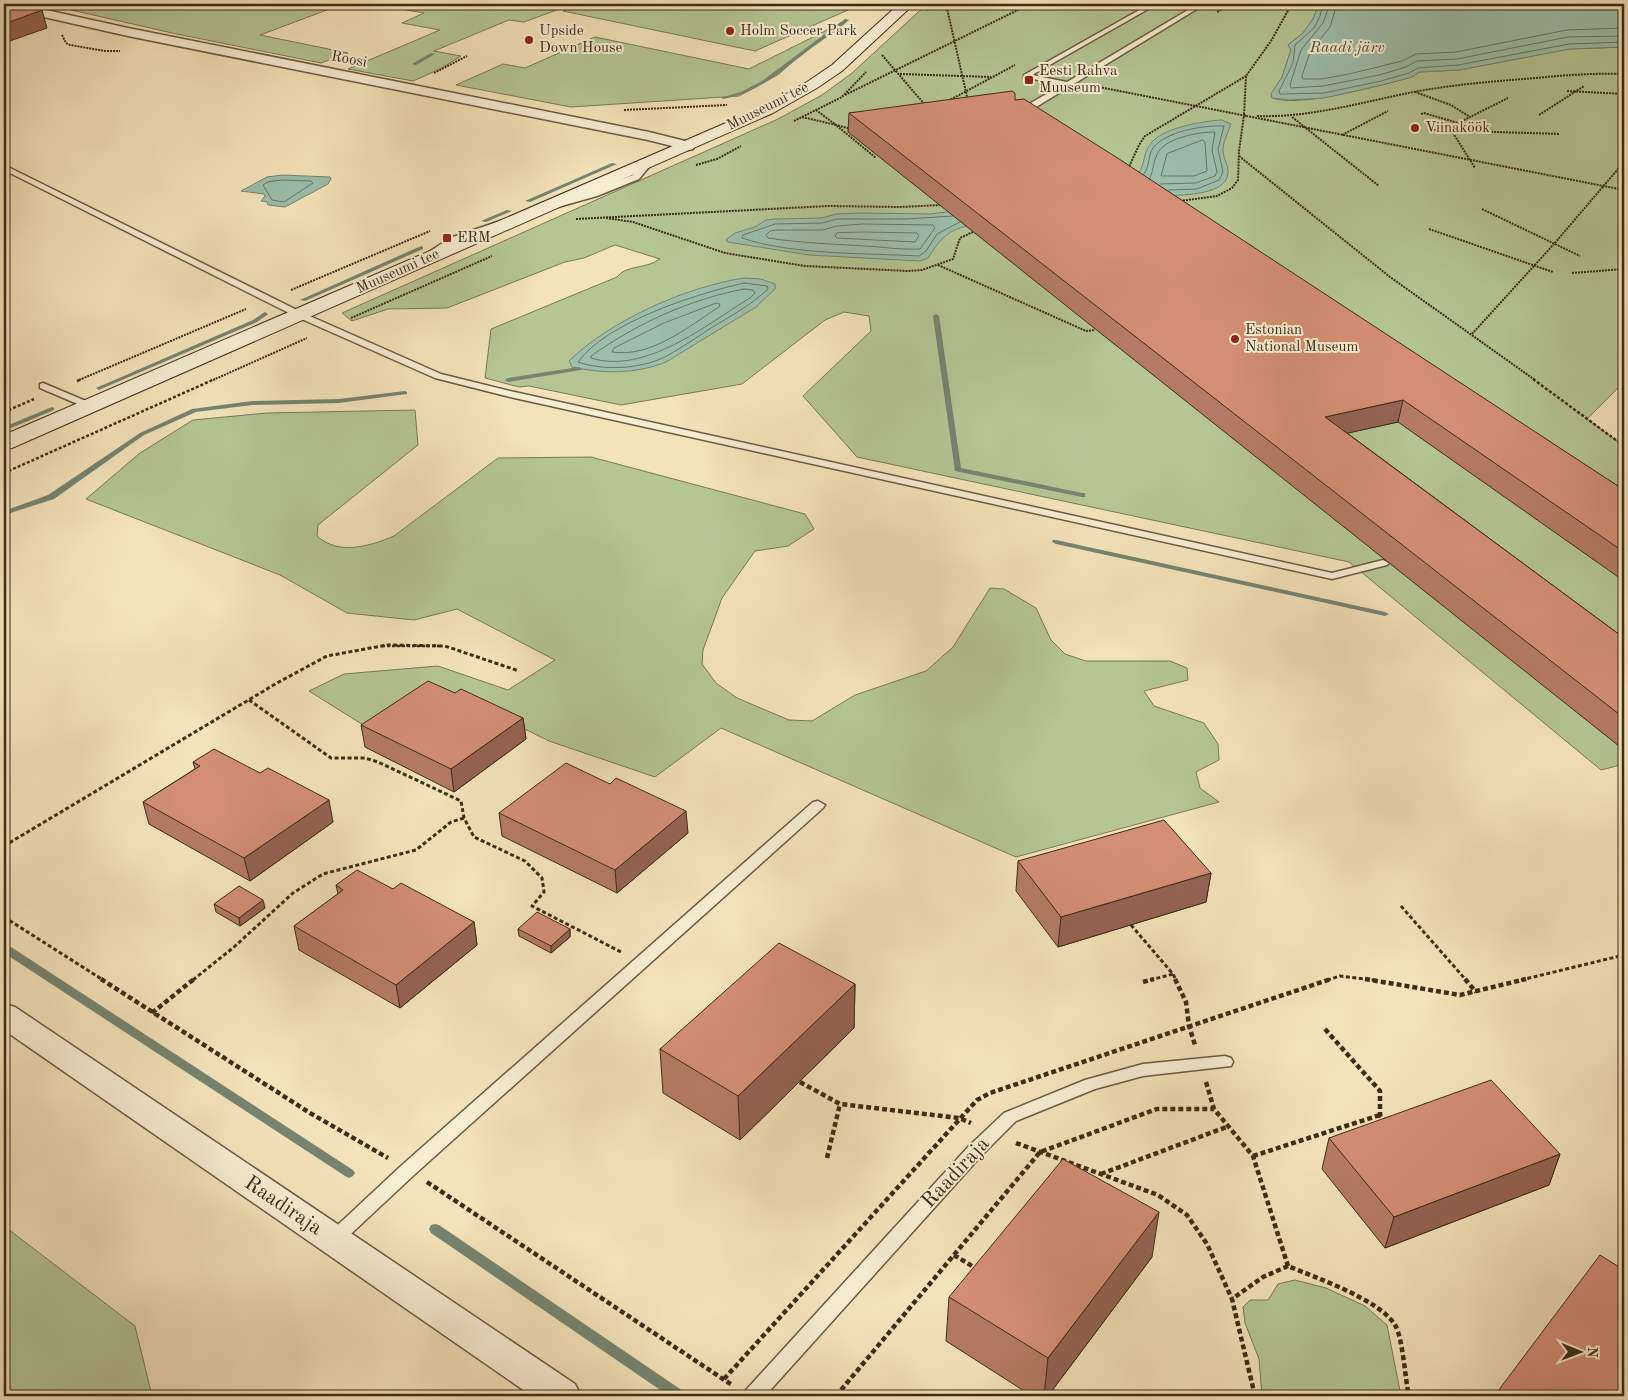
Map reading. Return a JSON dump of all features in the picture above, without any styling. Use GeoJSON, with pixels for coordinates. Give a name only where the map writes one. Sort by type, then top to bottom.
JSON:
{"type":"FeatureCollection","features":[{"type":"Feature","properties":{"kind":"street","name":"Roosi"},"geometry":{"type":"LineString","coordinates":[[4,4],[137,34],[649,136],[688,146]]}},
{"type":"Feature","properties":{"kind":"street","name":"Muuseumi tee"},"geometry":{"type":"LineString","coordinates":[[4,444],[768,110],[797,95],[848,58],[907,4]]}},
{"type":"Feature","properties":{"kind":"street","name":"Raadiraja"},"geometry":{"type":"LineString","coordinates":[[4,1015],[562,1396]]}},
{"type":"Feature","properties":{"kind":"lane"},"geometry":{"type":"LineString","coordinates":[[1066,84],[1026,76],[1154,4]]}},
{"type":"Feature","properties":{"kind":"lane"},"geometry":{"type":"LineString","coordinates":[[1018,114],[1202,4]]}},
{"type":"Feature","properties":{"kind":"lane"},"geometry":{"type":"LineString","coordinates":[[4,167],[300,315],[438,376],[510,394],[1332,576],[1383,563]]}},
{"type":"Feature","properties":{"kind":"lane"},"geometry":{"type":"LineString","coordinates":[[43,386],[90,406]]}},
{"type":"Feature","properties":{"kind":"lane"},"geometry":{"type":"LineString","coordinates":[[333,1240],[408,1170],[818,805]]}},
{"type":"Feature","properties":{"kind":"lane","name":"Raadiraja"},"geometry":{"type":"LineString","coordinates":[[753,1396],[791,1352],[993,1133],[1010,1117],[1091,1084],[1143,1070],[1200,1066],[1225,1062]]}},
{"type":"Feature","properties":{"kind":"path"},"geometry":{"type":"LineString","coordinates":[[946,4],[970,107]]}},
{"type":"Feature","properties":{"kind":"path"},"geometry":{"type":"LineString","coordinates":[[842,97],[1030,4]]}},
{"type":"Feature","properties":{"kind":"path"},"geometry":{"type":"LineString","coordinates":[[1121,172],[1128,169],[1132,163],[1136,147],[1145,136],[1246,76],[1285,18],[1290,7],[1289,4]]}},
{"type":"Feature","properties":{"kind":"path"},"geometry":{"type":"LineString","coordinates":[[882,55],[931,111]]}},
{"type":"Feature","properties":{"kind":"path"},"geometry":{"type":"LineString","coordinates":[[428,76],[467,56]]}},
{"type":"Feature","properties":{"kind":"path"},"geometry":{"type":"LineString","coordinates":[[1244,116],[1292,117],[1315,114],[1415,91],[1519,79],[1592,73],[1624,74]]}},
{"type":"Feature","properties":{"kind":"path"},"geometry":{"type":"LineString","coordinates":[[900,74],[992,77]]}},
{"type":"Feature","properties":{"kind":"path"},"geometry":{"type":"LineString","coordinates":[[1179,201],[1217,196],[1232,188],[1238,180],[1246,76]]}},
{"type":"Feature","properties":{"kind":"path"},"geometry":{"type":"LineString","coordinates":[[1093,86],[1624,190]]}},
{"type":"Feature","properties":{"kind":"path"},"geometry":{"type":"LineString","coordinates":[[1539,115],[1584,86]]}},
{"type":"Feature","properties":{"kind":"path"},"geometry":{"type":"LineString","coordinates":[[1415,91],[1451,105],[1470,117]]}},
{"type":"Feature","properties":{"kind":"path"},"geometry":{"type":"LineString","coordinates":[[1567,91],[1624,96]]}},
{"type":"Feature","properties":{"kind":"path"},"geometry":{"type":"LineString","coordinates":[[797,95],[876,158]]}},
{"type":"Feature","properties":{"kind":"path"},"geometry":{"type":"LineString","coordinates":[[1420,114],[1424,113],[1458,123],[1508,98]]}},
{"type":"Feature","properties":{"kind":"path"},"geometry":{"type":"LineString","coordinates":[[1342,135],[1388,111]]}},
{"type":"Feature","properties":{"kind":"path"},"geometry":{"type":"LineString","coordinates":[[802,117],[859,130]]}},
{"type":"Feature","properties":{"kind":"path"},"geometry":{"type":"LineString","coordinates":[[1292,117],[1379,186]]}},
{"type":"Feature","properties":{"kind":"path"},"geometry":{"type":"LineString","coordinates":[[1448,125],[1475,168]]}},
{"type":"Feature","properties":{"kind":"path"},"geometry":{"type":"LineString","coordinates":[[1358,127],[1363,128]]}},
{"type":"Feature","properties":{"kind":"path"},"geometry":{"type":"LineString","coordinates":[[1434,130],[1560,134]]}},
{"type":"Feature","properties":{"kind":"path"},"geometry":{"type":"LineString","coordinates":[[1366,140],[1370,138]]}},
{"type":"Feature","properties":{"kind":"path"},"geometry":{"type":"LineString","coordinates":[[692,166],[731,152]]}},
{"type":"Feature","properties":{"kind":"path"},"geometry":{"type":"LineString","coordinates":[[1239,156],[1390,277],[1472,334],[1624,446]]}},
{"type":"Feature","properties":{"kind":"path"},"geometry":{"type":"LineString","coordinates":[[1472,334],[1554,244],[1624,162]]}},
{"type":"Feature","properties":{"kind":"path"},"geometry":{"type":"LineString","coordinates":[[582,215],[573,219],[785,208],[878,205],[922,207],[942,205]]}},
{"type":"Feature","properties":{"kind":"path"},"geometry":{"type":"LineString","coordinates":[[1482,209],[1580,256]]}},
{"type":"Feature","properties":{"kind":"path"},"geometry":{"type":"LineString","coordinates":[[606,218],[649,227],[725,253],[805,266],[908,271],[938,265],[953,259],[958,240],[968,232],[975,231]]}},
{"type":"Feature","properties":{"kind":"path"},"geometry":{"type":"LineString","coordinates":[[1429,229],[1553,272]]}},
{"type":"Feature","properties":{"kind":"path"},"geometry":{"type":"LineString","coordinates":[[4,473],[498,253]]}},
{"type":"Feature","properties":{"kind":"path"},"geometry":{"type":"LineString","coordinates":[[938,265],[1086,331],[1095,330]]}},
{"type":"Feature","properties":{"kind":"path"},"geometry":{"type":"LineString","coordinates":[[1572,273],[1624,269]]}},
{"type":"Feature","properties":{"kind":"path"},"geometry":{"type":"LineString","coordinates":[[4,846],[249,700],[327,656],[387,645],[445,646],[519,671]]}},
{"type":"Feature","properties":{"kind":"path"},"geometry":{"type":"LineString","coordinates":[[249,700],[331,758],[365,758],[378,762],[461,801],[464,818],[474,837],[525,861],[542,878],[544,892],[532,906],[641,962]]}},
{"type":"Feature","properties":{"kind":"path"},"geometry":{"type":"LineString","coordinates":[[152,1013],[234,947],[293,893],[323,874],[416,850],[451,822],[464,818]]}},
{"type":"Feature","properties":{"kind":"path"},"geometry":{"type":"LineString","coordinates":[[1401,906],[1476,992]]}},
{"type":"Feature","properties":{"kind":"path"},"geometry":{"type":"LineString","coordinates":[[4,918],[310,1112],[408,1170],[737,1388]]}},
{"type":"Feature","properties":{"kind":"path"},"geometry":{"type":"LineString","coordinates":[[1131,925],[1173,974],[1186,1002],[1189,1026],[1214,1108],[1253,1156],[1288,1266]]}},
{"type":"Feature","properties":{"kind":"path"},"geometry":{"type":"LineString","coordinates":[[1143,982],[1173,974]]}},
{"type":"Feature","properties":{"kind":"path"},"geometry":{"type":"LineString","coordinates":[[1325,1029],[1380,1091],[1380,1115],[1392,1127]]}},
{"type":"Feature","properties":{"kind":"path"},"geometry":{"type":"LineString","coordinates":[[800,1082],[840,1104],[960,1118],[1040,1152],[1158,1195],[1187,1215],[1207,1244],[1232,1299],[1255,1396]]}},
{"type":"Feature","properties":{"kind":"path"},"geometry":{"type":"LineString","coordinates":[[828,1158],[840,1104]]}},
{"type":"Feature","properties":{"kind":"path"},"geometry":{"type":"LineString","coordinates":[[836,1396],[1040,1152],[1157,1109],[1214,1108]]}},
{"type":"Feature","properties":{"kind":"path"},"geometry":{"type":"LineString","coordinates":[[1253,1156],[1380,1115]]}},
{"type":"Feature","properties":{"kind":"path"},"geometry":{"type":"LineString","coordinates":[[1101,1174],[1228,1126]]}},
{"type":"Feature","properties":{"kind":"path"},"geometry":{"type":"LineString","coordinates":[[954,1255],[979,1270]]}},
{"type":"Feature","properties":{"kind":"path"},"geometry":{"type":"LineString","coordinates":[[1232,1299],[1263,1277],[1288,1266],[1382,1311],[1396,1326],[1409,1396]]}},
{"type":"Feature","properties":{"kind":"shaded area"},"geometry":{"type":"Polygon","coordinates":[[[45,4],[343,4],[260,35],[348,53],[321,63],[172,33],[45,4]]]}},
{"type":"Feature","properties":{"kind":"shaded area"},"geometry":{"type":"Polygon","coordinates":[[[371,4],[573,4],[524,22],[509,20],[434,51],[461,56],[440,69],[413,81],[348,69],[440,30],[402,23],[424,13],[371,4]]]}},
{"type":"Feature","properties":{"kind":"shaded area","name":"Holm Soccer Park"},"geometry":{"type":"Polygon","coordinates":[[[582,4],[834,4],[830,6],[848,10],[755,51],[563,11],[582,4]]]}},
{"type":"Feature","properties":{"kind":"shaded area"},"geometry":{"type":"Polygon","coordinates":[[[927,4],[1319,4],[1313,19],[1303,33],[1288,45],[1291,50],[1282,77],[1271,97],[1282,100],[1340,95],[1412,77],[1419,72],[1459,70],[1569,49],[1624,47],[1624,382],[1587,419],[1624,446],[1624,764],[1601,770],[1349,562],[857,457],[803,396],[871,331],[869,316],[844,312],[825,320],[742,384],[621,405],[529,386],[519,387],[485,378],[491,329],[617,277],[625,271],[660,259],[615,245],[584,258],[565,262],[447,308],[388,309],[352,321],[342,313],[778,119],[822,95],[851,74],[927,4]]]}},
{"type":"Feature","properties":{"kind":"shaded area"},"geometry":{"type":"Polygon","coordinates":[[[847,20],[800,55],[779,74],[739,96],[571,107],[456,85],[503,64],[525,68],[595,37],[749,69],[847,20]]]}},
{"type":"Feature","properties":{"kind":"shaded area"},"geometry":{"type":"Polygon","coordinates":[[[415,410],[418,445],[318,525],[317,536],[335,546],[355,547],[365,546],[394,536],[498,458],[591,457],[805,514],[814,529],[788,546],[755,551],[722,598],[703,650],[702,664],[716,683],[737,698],[789,720],[812,721],[855,695],[926,671],[953,647],[990,588],[1004,589],[1036,608],[1051,640],[1065,654],[1086,661],[1170,661],[1187,668],[1188,680],[1144,691],[1154,706],[1204,723],[1218,744],[1219,760],[1196,772],[1200,788],[1219,802],[1016,857],[721,728],[655,777],[549,741],[440,687],[368,728],[309,691],[344,674],[438,666],[508,690],[555,660],[457,609],[414,620],[347,613],[280,575],[86,499],[140,453],[193,420],[267,413],[415,410]]]}},
{"type":"Feature","properties":{"kind":"shaded area"},"geometry":{"type":"Polygon","coordinates":[[[4,1226],[135,1326],[152,1396],[4,1396],[4,1226]]]}},
{"type":"Feature","properties":{"kind":"shaded area"},"geometry":{"type":"Polygon","coordinates":[[[1295,1280],[1326,1288],[1365,1306],[1387,1325],[1401,1396],[1262,1396],[1259,1359],[1245,1323],[1243,1307],[1250,1300],[1268,1300],[1278,1284],[1295,1280]]]}},
{"type":"Feature","properties":{"kind":"water","name":"Raadi järv"},"geometry":{"type":"Polygon","coordinates":[[[1319,4],[1624,4],[1624,47],[1570,49],[1459,70],[1419,72],[1412,77],[1324,98],[1289,100],[1272,98],[1271,94],[1282,77],[1291,50],[1288,45],[1303,33],[1313,19],[1319,4]]]}},
{"type":"Feature","properties":{"kind":"water"},"geometry":{"type":"Polygon","coordinates":[[[1222,120],[1231,124],[1223,147],[1228,170],[1225,181],[1209,191],[1185,195],[1154,196],[1138,174],[1147,149],[1154,140],[1171,130],[1204,122],[1222,120]]]}},
{"type":"Feature","properties":{"kind":"water"},"geometry":{"type":"Polygon","coordinates":[[[282,175],[330,177],[331,179],[328,184],[285,207],[268,205],[267,202],[261,201],[265,196],[264,194],[241,191],[267,177],[282,175]]]}},
{"type":"Feature","properties":{"kind":"water"},"geometry":{"type":"Polygon","coordinates":[[[962,210],[990,220],[953,231],[941,240],[928,258],[920,261],[809,255],[728,242],[726,240],[735,233],[755,227],[766,220],[822,218],[836,214],[931,214],[962,210]]]}},
{"type":"Feature","properties":{"kind":"water"},"geometry":{"type":"Polygon","coordinates":[[[744,278],[761,279],[775,284],[775,289],[756,307],[666,362],[632,371],[608,372],[572,367],[569,361],[606,332],[650,308],[698,289],[744,278]]]}},
{"type":"Feature","properties":{"kind":"building"},"geometry":{"type":"Polygon","coordinates":[[[4,4],[6,4],[42,10],[4,24],[4,4]]]}},
{"type":"Feature","properties":{"kind":"building","name":"Estonian National Museum"},"geometry":{"type":"Polygon","coordinates":[[[1012,91],[1015,93],[1015,100],[1024,99],[1116,157],[1624,490],[1624,552],[1403,400],[1325,417],[1624,638],[1624,718],[849,113],[1012,91]]]}},
{"type":"Feature","properties":{"kind":"building"},"geometry":{"type":"Polygon","coordinates":[[[428,681],[455,693],[461,689],[523,718],[451,769],[361,725],[428,681]]]}},
{"type":"Feature","properties":{"kind":"building"},"geometry":{"type":"Polygon","coordinates":[[[214,749],[260,773],[268,768],[329,800],[244,858],[143,802],[200,766],[193,762],[214,749]]]}},
{"type":"Feature","properties":{"kind":"building"},"geometry":{"type":"Polygon","coordinates":[[[566,763],[610,784],[616,778],[686,811],[615,870],[499,813],[566,763]]]}},
{"type":"Feature","properties":{"kind":"building"},"geometry":{"type":"Polygon","coordinates":[[[1164,820],[1211,873],[1061,917],[1018,861],[1164,820]]]}},
{"type":"Feature","properties":{"kind":"building"},"geometry":{"type":"Polygon","coordinates":[[[357,870],[393,889],[401,883],[474,922],[396,985],[294,926],[343,890],[336,885],[357,870]]]}},
{"type":"Feature","properties":{"kind":"building"},"geometry":{"type":"Polygon","coordinates":[[[239,886],[263,900],[239,918],[214,904],[239,886]]]}},
{"type":"Feature","properties":{"kind":"building"},"geometry":{"type":"Polygon","coordinates":[[[537,912],[570,929],[551,946],[518,929],[537,912]]]}},
{"type":"Feature","properties":{"kind":"building"},"geometry":{"type":"Polygon","coordinates":[[[779,943],[855,984],[738,1096],[660,1049],[779,943]]]}},
{"type":"Feature","properties":{"kind":"building"},"geometry":{"type":"Polygon","coordinates":[[[1491,1080],[1560,1154],[1394,1217],[1329,1138],[1491,1080]]]}},
{"type":"Feature","properties":{"kind":"building"},"geometry":{"type":"Polygon","coordinates":[[[1063,1159],[1159,1212],[1048,1358],[949,1297],[1063,1159]]]}},
{"type":"Feature","properties":{"kind":"building"},"geometry":{"type":"Polygon","coordinates":[[[1600,1255],[1624,1270],[1624,1396],[1506,1396],[1498,1391],[1600,1255]]]}},
{"type":"Feature","properties":{"kind":"waterway"},"geometry":{"type":"LineString","coordinates":[[723,98],[755,88],[847,20]]}},
{"type":"Feature","properties":{"kind":"waterway"},"geometry":{"type":"LineString","coordinates":[[414,64],[433,54]]}},
{"type":"Feature","properties":{"kind":"waterway"},"geometry":{"type":"LineString","coordinates":[[528,201],[614,164]]}},
{"type":"Feature","properties":{"kind":"waterway"},"geometry":{"type":"LineString","coordinates":[[484,221],[509,211]]}},
{"type":"Feature","properties":{"kind":"waterway"},"geometry":{"type":"LineString","coordinates":[[303,300],[421,248]]}},
{"type":"Feature","properties":{"kind":"waterway"},"geometry":{"type":"LineString","coordinates":[[99,388],[255,321],[265,314]]}},
{"type":"Feature","properties":{"kind":"waterway"},"geometry":{"type":"LineString","coordinates":[[936,316],[958,469],[1082,495]]}},
{"type":"Feature","properties":{"kind":"waterway"},"geometry":{"type":"LineString","coordinates":[[508,380],[579,369]]}},
{"type":"Feature","properties":{"kind":"waterway"},"geometry":{"type":"LineString","coordinates":[[4,513],[51,497],[142,434],[194,410],[252,403],[339,401],[405,393]]}},
{"type":"Feature","properties":{"kind":"waterway"},"geometry":{"type":"LineString","coordinates":[[4,429],[52,409]]}},
{"type":"Feature","properties":{"kind":"waterway"},"geometry":{"type":"LineString","coordinates":[[1056,542],[1385,614]]}},
{"type":"Feature","properties":{"kind":"waterway"},"geometry":{"type":"LineString","coordinates":[[4,948],[349,1173]]}},
{"type":"Feature","properties":{"kind":"waterway"},"geometry":{"type":"LineString","coordinates":[[435,1229],[678,1395]]}},
{"type":"Feature","properties":{"kind":"place","name":"Holm Soccer Park"},"geometry":{"type":"Point","coordinates":[730,31]}},
{"type":"Feature","properties":{"kind":"place","name":"Upside Down House"},"geometry":{"type":"Point","coordinates":[529,40]}},
{"type":"Feature","properties":{"kind":"place","name":"Eesti Rahva Muuseum"},"geometry":{"type":"Point","coordinates":[1029,80]}},
{"type":"Feature","properties":{"kind":"place","name":"Viinaköök"},"geometry":{"type":"Point","coordinates":[1415,128]}},
{"type":"Feature","properties":{"kind":"place","name":"ERM"},"geometry":{"type":"Point","coordinates":[447,238]}},
{"type":"Feature","properties":{"kind":"place","name":"Estonian National Museum"},"geometry":{"type":"Point","coordinates":[1235,339]}}]}
